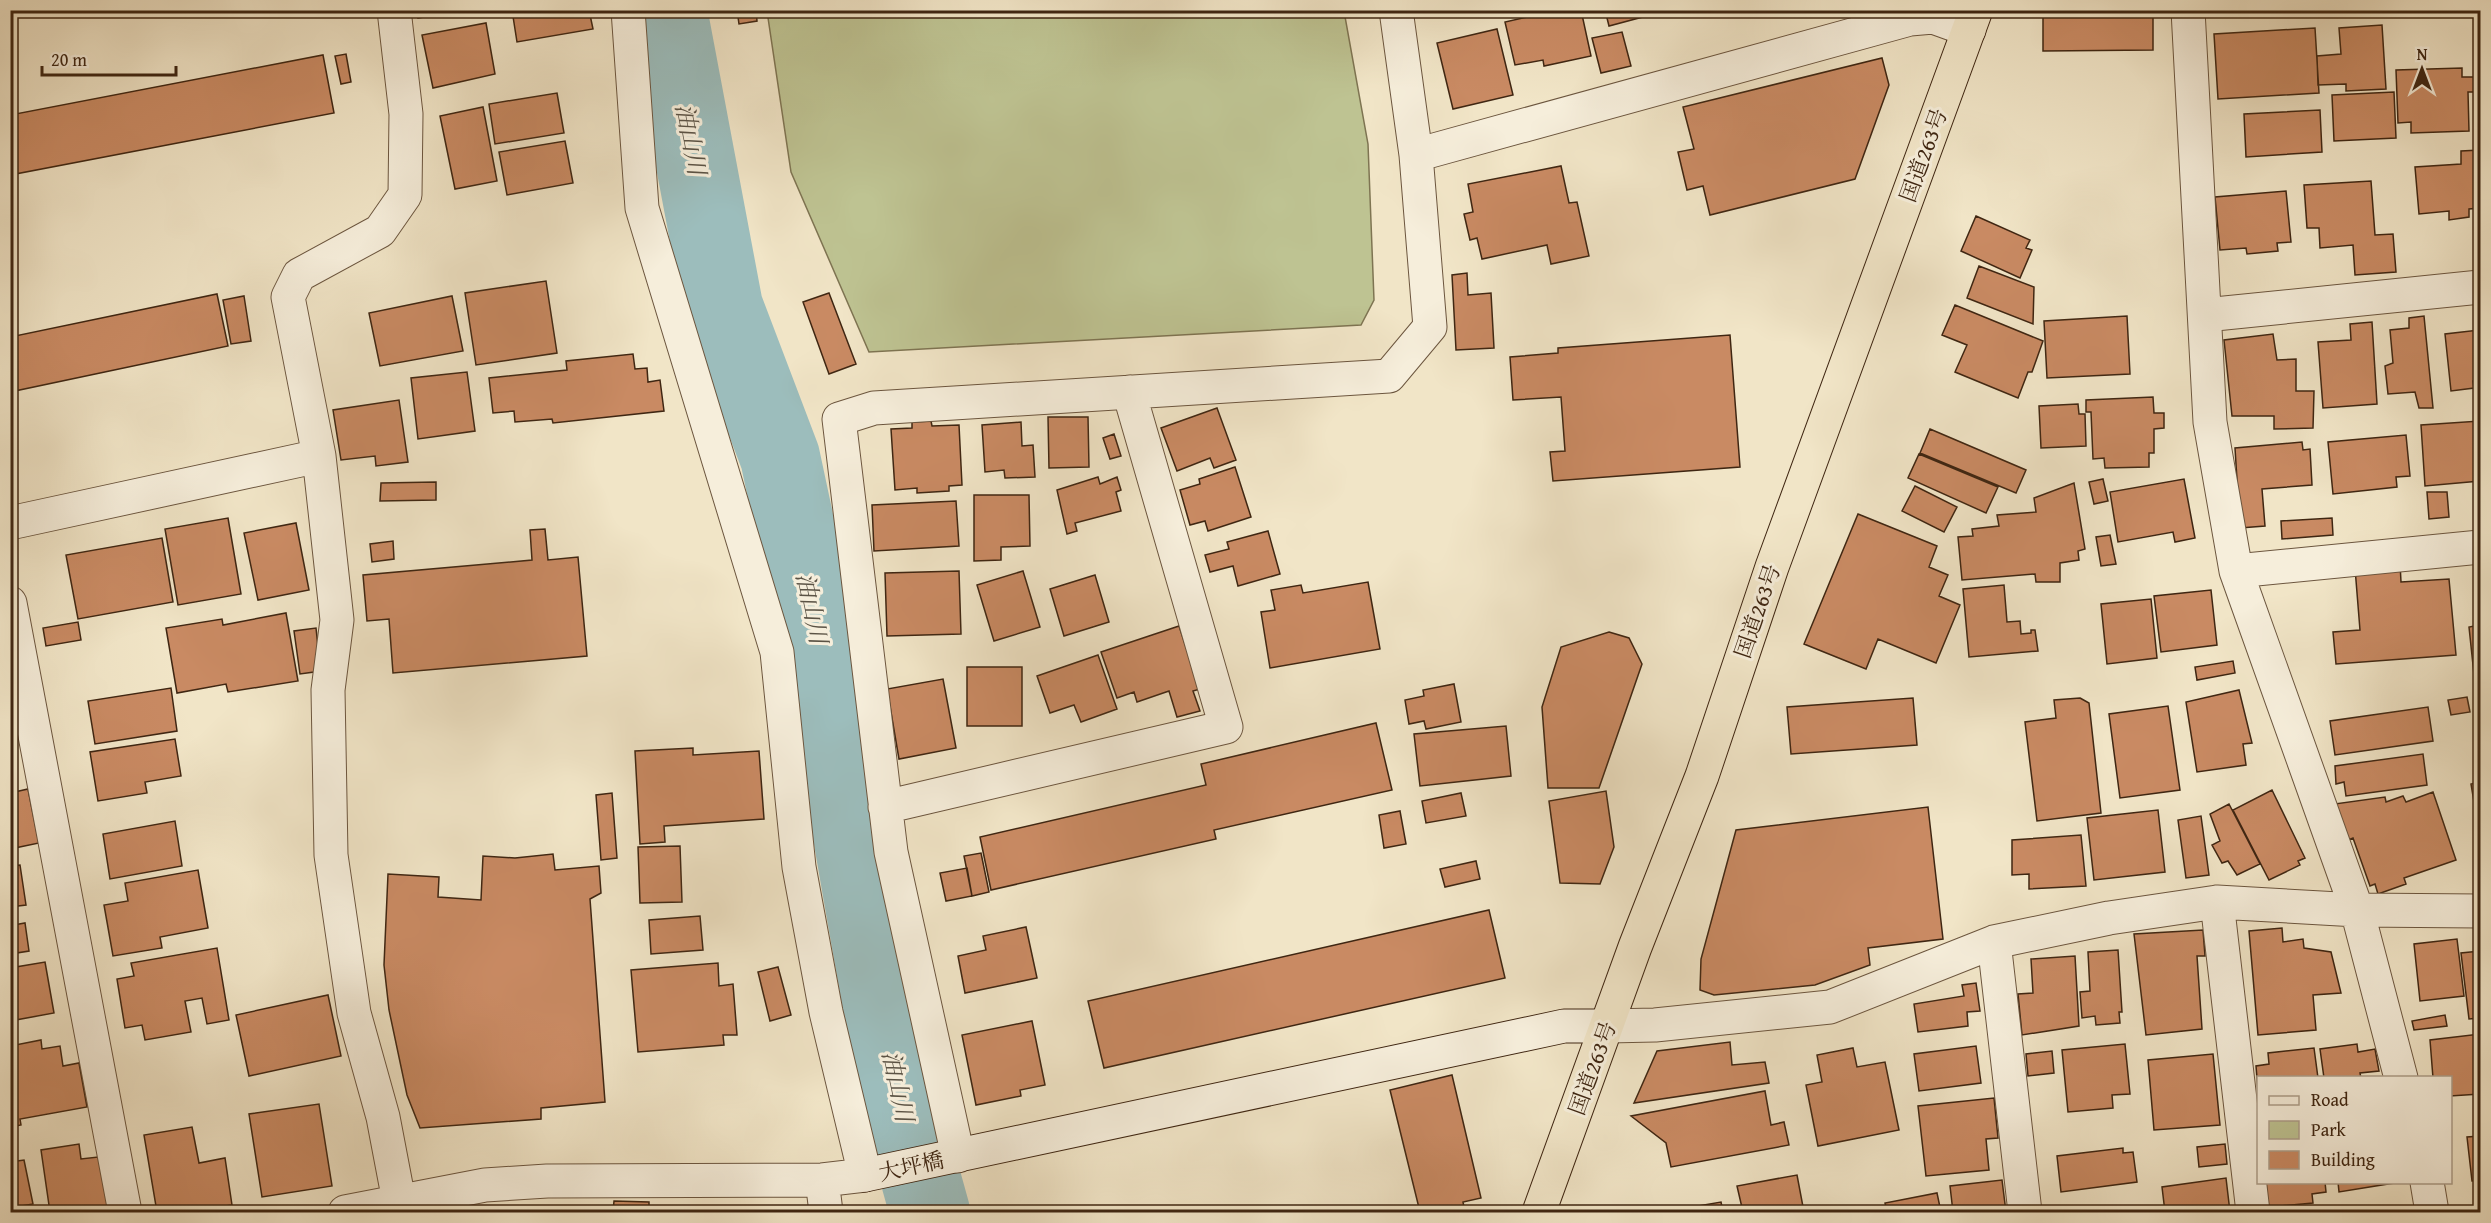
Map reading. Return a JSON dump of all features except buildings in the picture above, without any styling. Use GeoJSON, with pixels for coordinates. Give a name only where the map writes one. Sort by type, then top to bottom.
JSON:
{"type":"FeatureCollection","features":[{"type":"Feature","properties":{"kind":"highway","name":"国道263号"},"geometry":{"type":"LineString","coordinates":[[1539,1212],[1635,947],[1702,776],[1772,567],[1973,20]]}},
{"type":"Feature","properties":{"kind":"street"},"geometry":{"type":"LineString","coordinates":[[394,10],[406,114],[405,195],[380,231],[299,275],[288,297],[319,456],[337,620],[328,690],[331,855],[354,1013],[383,1117],[399,1201]]}},
{"type":"Feature","properties":{"kind":"street"},"geometry":{"type":"LineString","coordinates":[[628,10],[642,208],[777,652],[800,867],[826,1012],[865,1175]]}},
{"type":"Feature","properties":{"kind":"street"},"geometry":{"type":"LineString","coordinates":[[958,1156],[891,852],[839,419],[874,408],[1389,376],[1430,327],[1416,155],[1396,10]]}},
{"type":"Feature","properties":{"kind":"street"},"geometry":{"type":"LineString","coordinates":[[2188,10],[2210,422],[2236,571],[2357,910],[2401,1076]]}},
{"type":"Feature","properties":{"kind":"street"},"geometry":{"type":"LineString","coordinates":[[1416,155],[1910,19],[1933,17],[1973,20]]}},
{"type":"Feature","properties":{"kind":"street"},"geometry":{"type":"LineString","coordinates":[[2205,315],[2481,287]]}},
{"type":"Feature","properties":{"kind":"street"},"geometry":{"type":"LineString","coordinates":[[885,807],[1226,727],[1129,392]]}},
{"type":"Feature","properties":{"kind":"street"},"geometry":{"type":"LineString","coordinates":[[10,523],[319,456]]}},
{"type":"Feature","properties":{"kind":"street"},"geometry":{"type":"LineString","coordinates":[[2236,571],[2481,547]]}},
{"type":"Feature","properties":{"kind":"street"},"geometry":{"type":"LineString","coordinates":[[10,603],[125,1212]]}},
{"type":"Feature","properties":{"kind":"street"},"geometry":{"type":"LineString","coordinates":[[2217,902],[2253,1212]]}},
{"type":"Feature","properties":{"kind":"street","name":"大坪橋"},"geometry":{"type":"LineString","coordinates":[[345,1212],[399,1201],[486,1199],[547,1181],[822,1180],[865,1175],[1564,1026],[1655,1025],[1830,1006],[1994,942],[2109,918],[2217,902],[2357,910],[2481,911]]}},
{"type":"Feature","properties":{"kind":"street"},"geometry":{"type":"LineString","coordinates":[[1994,942],[2025,1212]]}},
{"type":"Feature","properties":{"kind":"street"},"geometry":{"type":"LineString","coordinates":[[822,1180],[826,1212]]}},
{"type":"Feature","properties":{"kind":"street"},"geometry":{"type":"LineString","coordinates":[[2427,1184],[2432,1212]]}},
{"type":"Feature","properties":{"kind":"green space"},"geometry":{"type":"Polygon","coordinates":[[[767,11],[1344,11],[1368,144],[1374,300],[1361,325],[869,352],[791,172],[767,11]]]}},
{"type":"Feature","properties":{"kind":"waterway","name":"油山川"},"geometry":{"type":"LineString","coordinates":[[667,10],[723,307],[780,457],[819,640],[899,1100],[930,1212]]}}]}
